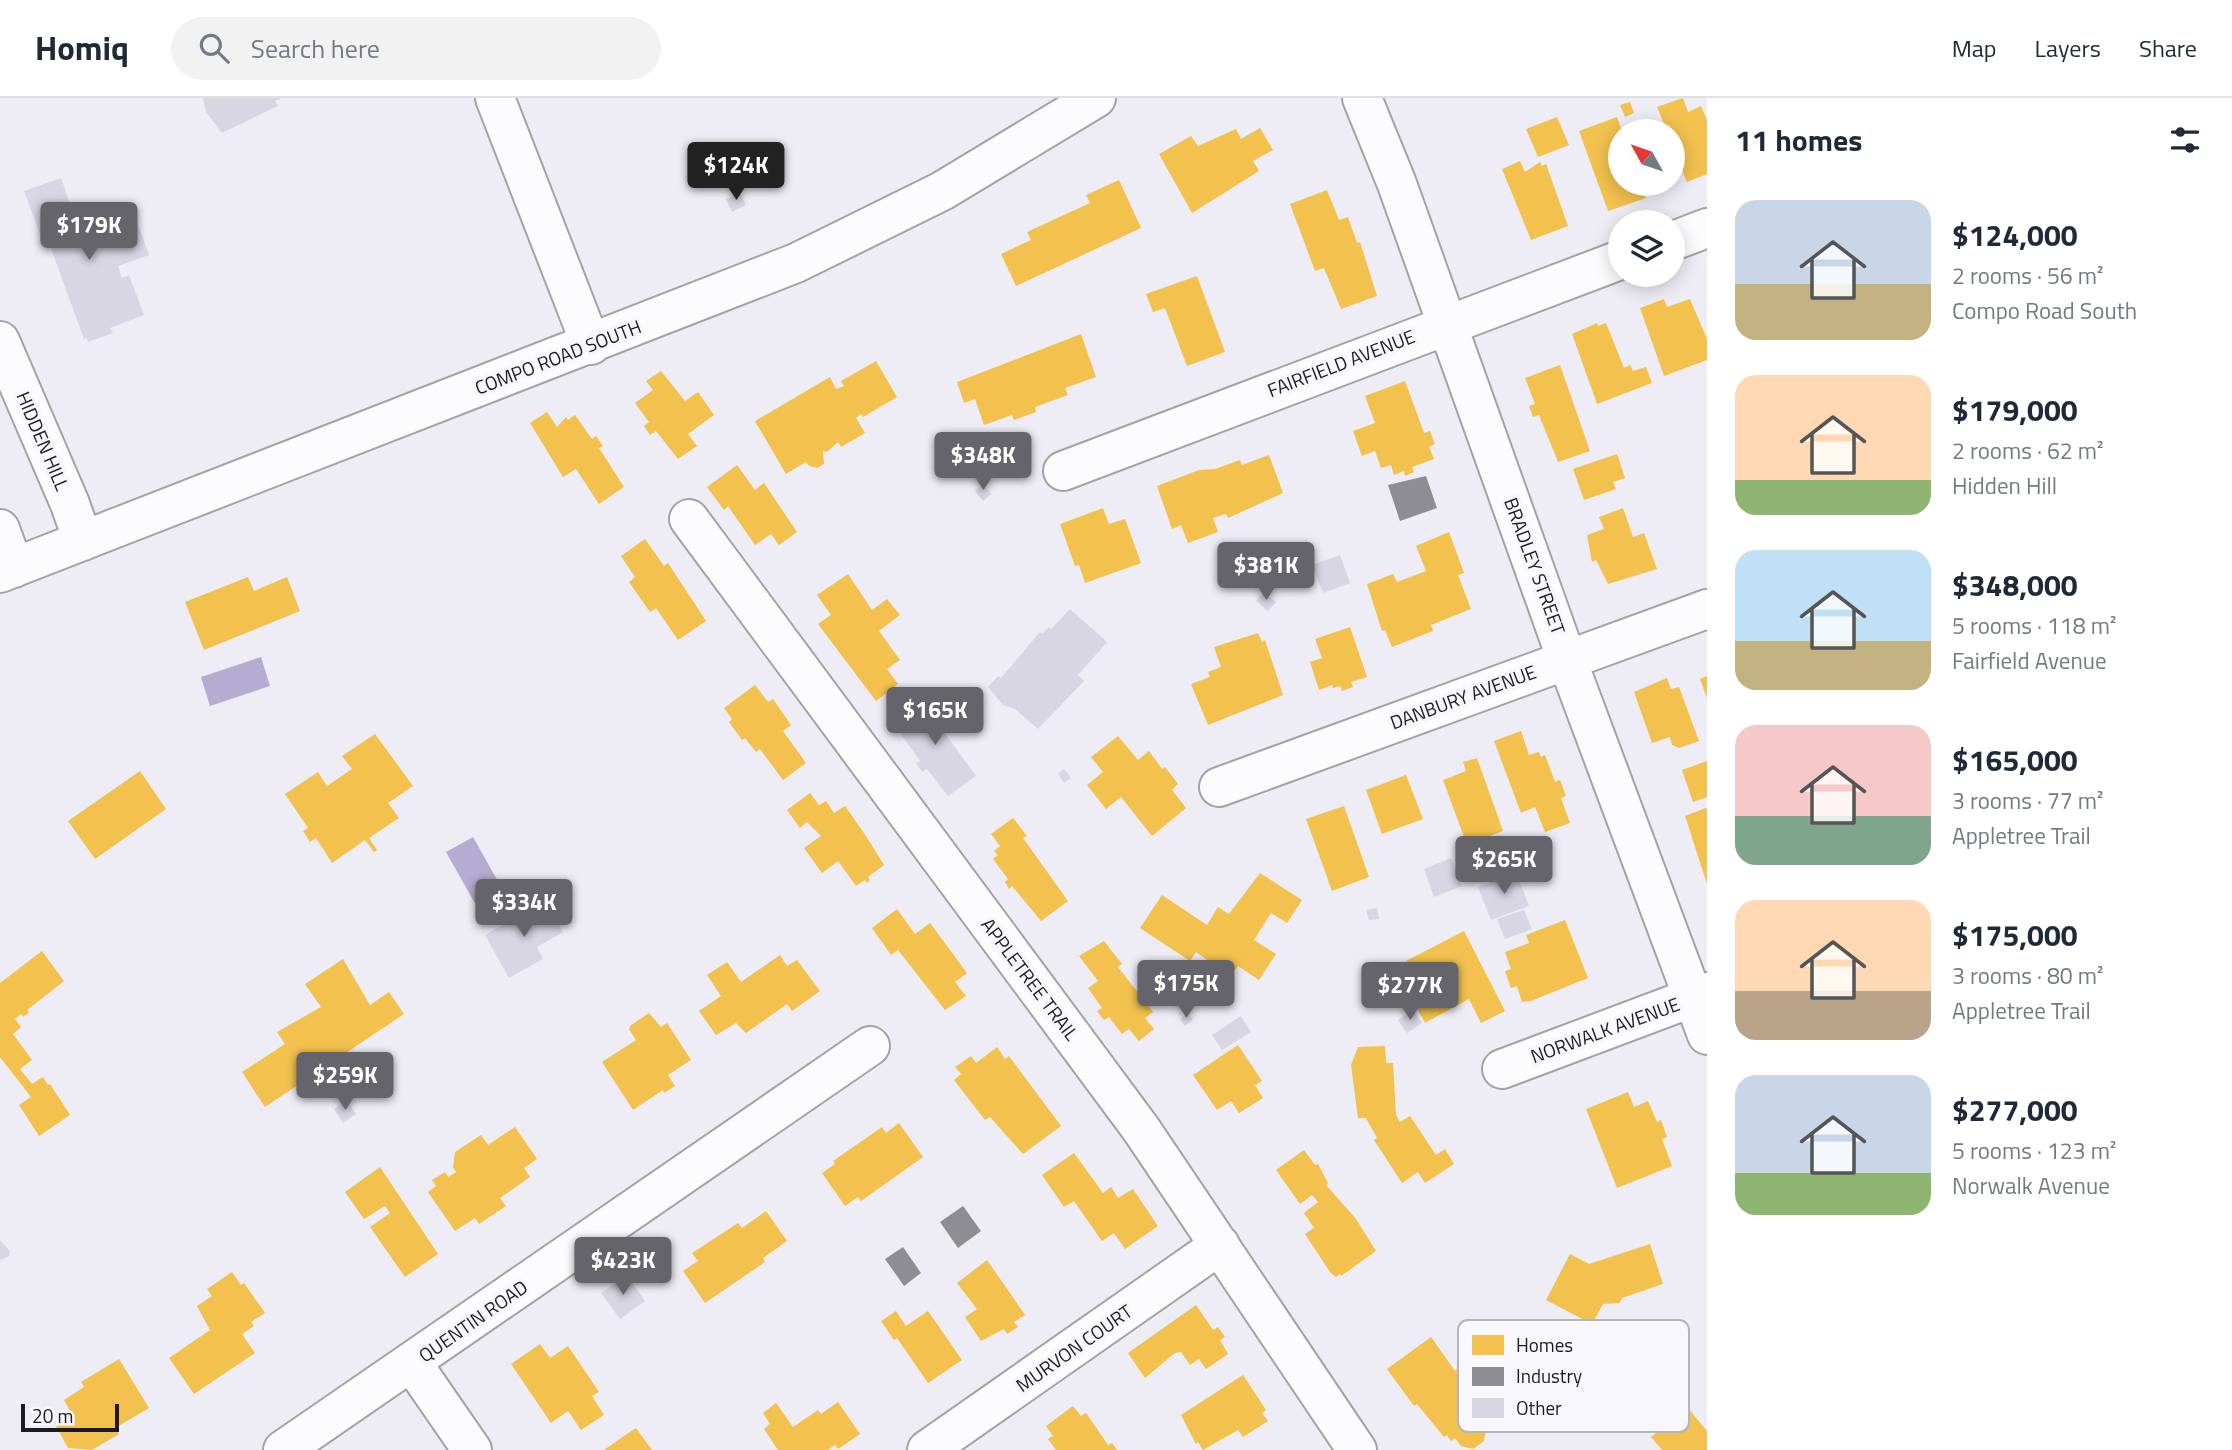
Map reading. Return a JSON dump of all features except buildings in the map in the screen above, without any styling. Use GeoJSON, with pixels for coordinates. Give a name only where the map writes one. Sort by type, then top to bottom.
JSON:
{"type":"FeatureCollection","features":[{"type":"Feature","properties":{"kind":"street"},"geometry":{"type":"LineString","coordinates":[[495,98],[591,345]]}},
{"type":"Feature","properties":{"kind":"street","name":"COMPO ROAD SOUTH"},"geometry":{"type":"LineString","coordinates":[[7,571],[726,292],[852,238],[995,161],[1096,98]]}},
{"type":"Feature","properties":{"kind":"street","name":"BRADLEY STREET"},"geometry":{"type":"LineString","coordinates":[[1362,98],[1397,184],[1567,660],[1700,995],[1707,1035]]}},
{"type":"Feature","properties":{"kind":"street"},"geometry":{"type":"LineString","coordinates":[[1685,236],[1707,228]]}},
{"type":"Feature","properties":{"kind":"street","name":"FAIRFIELD AVENUE"},"geometry":{"type":"LineString","coordinates":[[1062,471],[1446,323],[1608,264]]}},
{"type":"Feature","properties":{"kind":"street","name":"HIDDEN HILL"},"geometry":{"type":"LineString","coordinates":[[0,341],[70,504],[83,541]]}},
{"type":"Feature","properties":{"kind":"street","name":"APPLETREE TRAIL"},"geometry":{"type":"LineString","coordinates":[[688,519],[1141,1129],[1357,1450]]}},
{"type":"Feature","properties":{"kind":"street"},"geometry":{"type":"LineString","coordinates":[[0,529],[7,571]]}},
{"type":"Feature","properties":{"kind":"street","name":"DANBURY AVENUE"},"geometry":{"type":"LineString","coordinates":[[1219,787],[1707,609]]}},
{"type":"Feature","properties":{"kind":"street","name":"NORWALK AVENUE"},"geometry":{"type":"LineString","coordinates":[[1502,1069],[1700,995]]}},
{"type":"Feature","properties":{"kind":"street","name":"QUENTIN ROAD"},"geometry":{"type":"LineString","coordinates":[[283,1450],[870,1046]]}},
{"type":"Feature","properties":{"kind":"street","name":"MURVON COURT"},"geometry":{"type":"LineString","coordinates":[[927,1450],[1220,1245]]}},
{"type":"Feature","properties":{"kind":"street"},"geometry":{"type":"LineString","coordinates":[[412,1363],[472,1450]]}},
{"type":"Feature","properties":{"kind":"shaded area"},"geometry":{"type":"Polygon","coordinates":[[[261,657],[270,686],[210,706],[201,677],[261,657]]]}},
{"type":"Feature","properties":{"kind":"shaded area"},"geometry":{"type":"Polygon","coordinates":[[[473,837],[508,899],[481,914],[446,852],[473,837]]]}}]}
